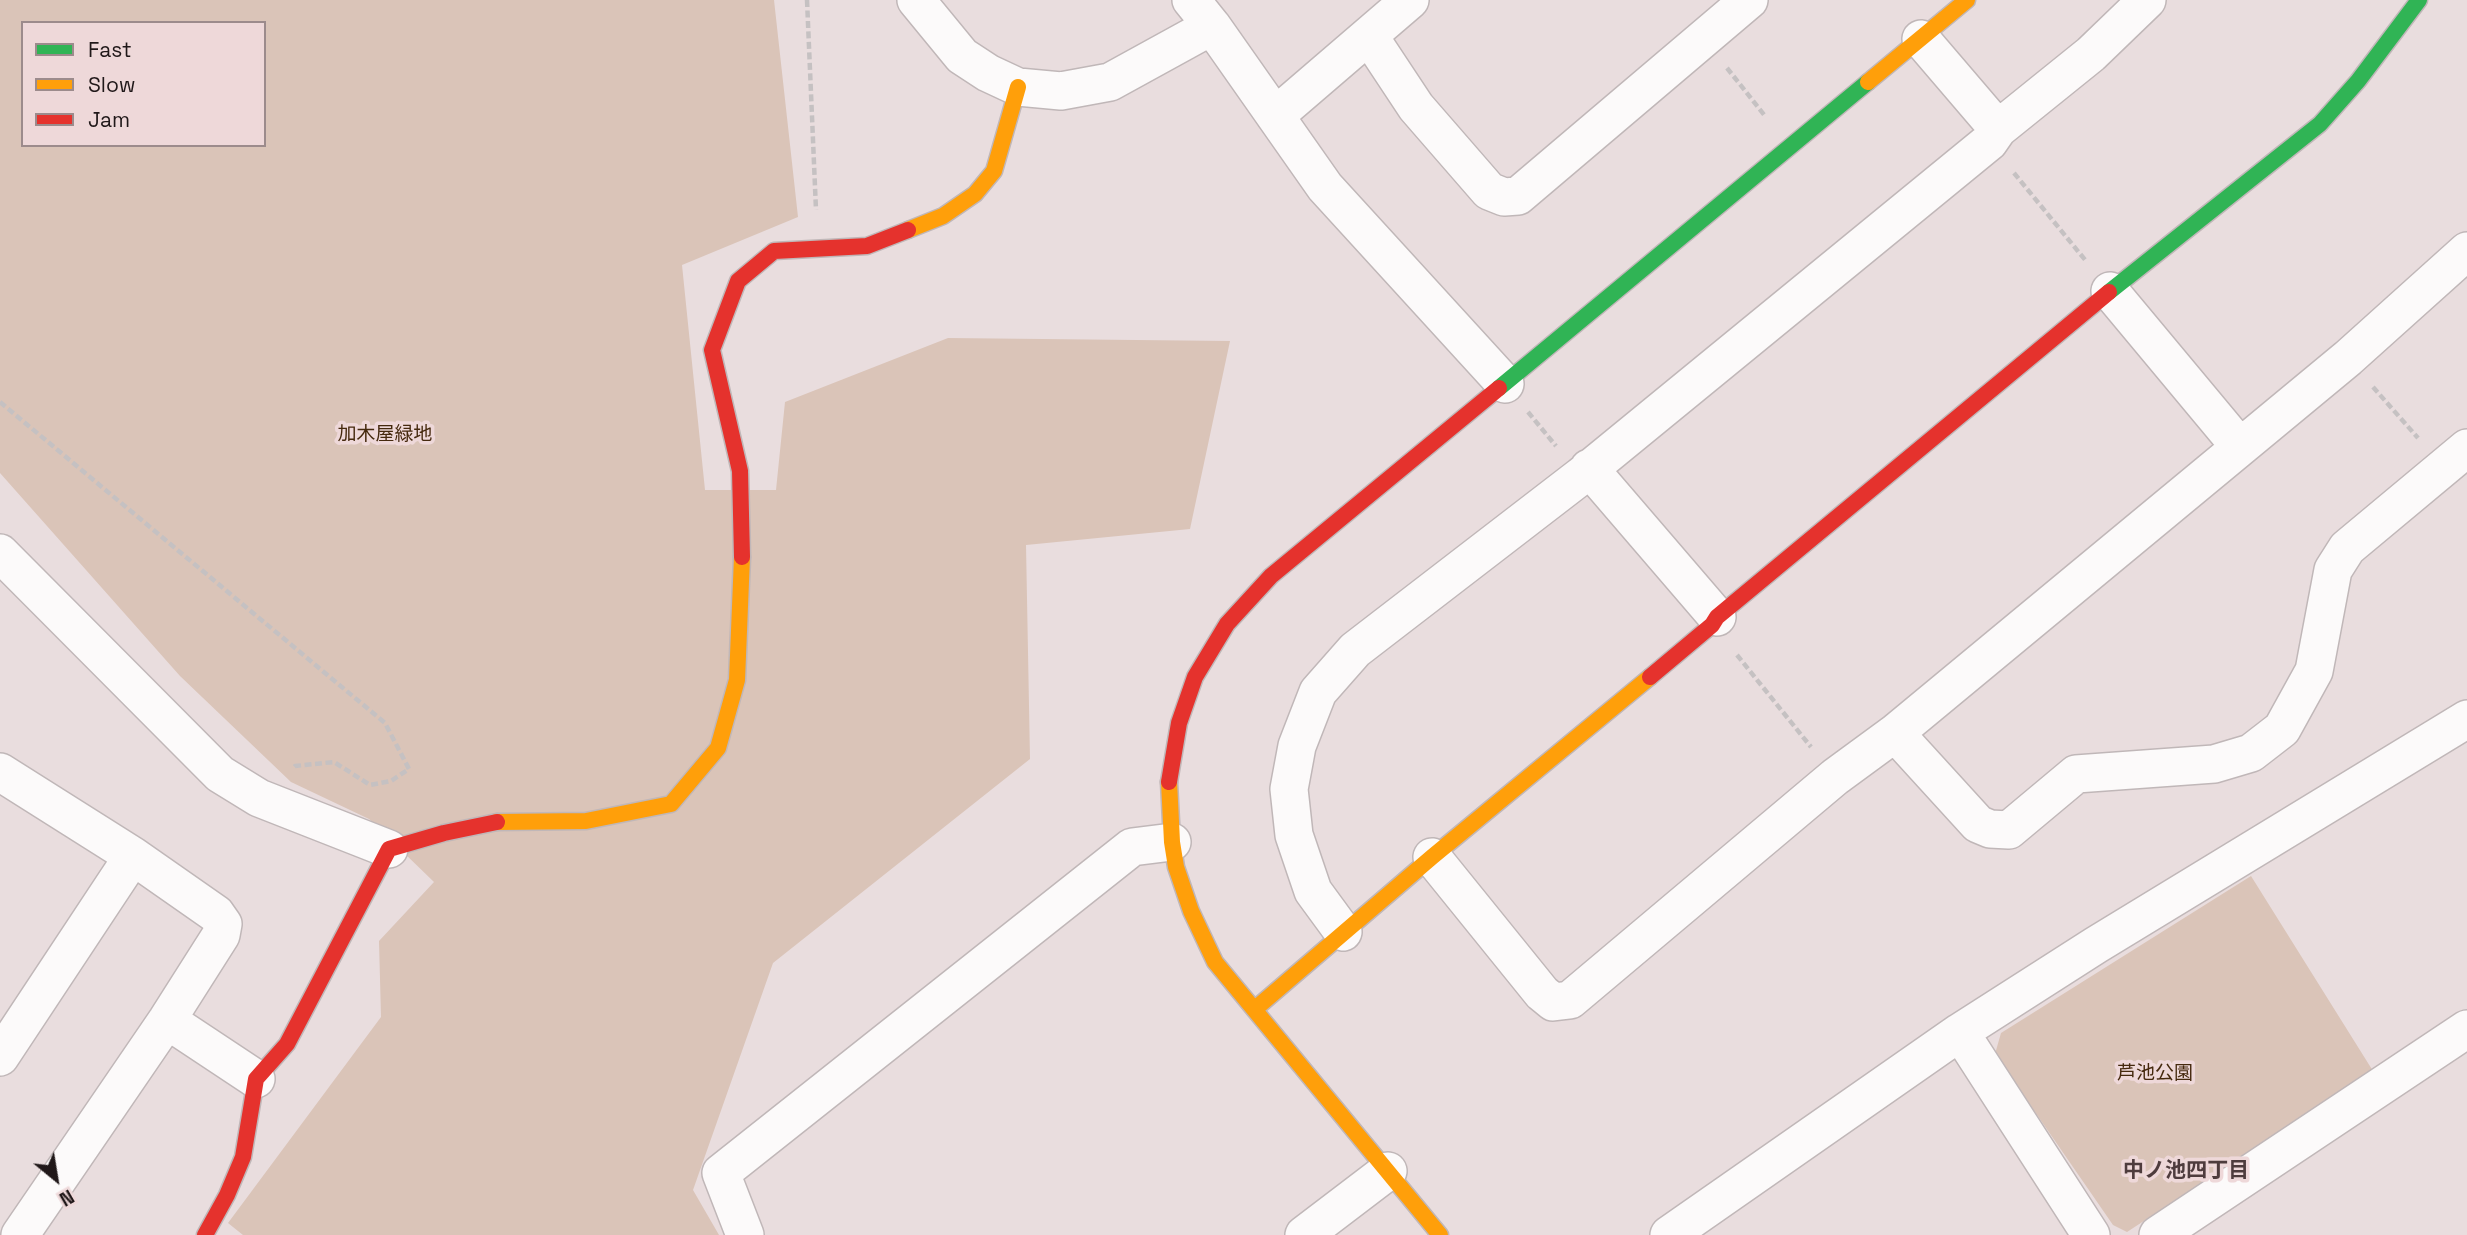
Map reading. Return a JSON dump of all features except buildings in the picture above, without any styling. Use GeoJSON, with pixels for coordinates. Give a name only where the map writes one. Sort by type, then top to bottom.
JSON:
{"type":"FeatureCollection","features":[{"type":"Feature","properties":{"kind":"street"},"geometry":{"type":"LineString","coordinates":[[916,0],[962,56],[988,73],[1018,87],[1061,91],[1110,82],[1202,13],[1325,187],[1505,384]]}},
{"type":"Feature","properties":{"kind":"street"},"geometry":{"type":"LineString","coordinates":[[1275,116],[1410,0]]}},
{"type":"Feature","properties":{"kind":"street"},"geometry":{"type":"LineString","coordinates":[[1369,36],[1416,107],[1489,191],[1504,197],[1518,196],[1749,0]]}},
{"type":"Feature","properties":{"kind":"street"},"geometry":{"type":"LineString","coordinates":[[1440,1235],[1214,962],[1191,911],[1176,867],[1172,842],[1170,783],[1179,723],[1195,677],[1227,624],[1271,576],[1968,0]]}},
{"type":"Feature","properties":{"kind":"street"},"geometry":{"type":"LineString","coordinates":[[1343,932],[1313,891],[1294,835],[1290,801],[1289,789],[1297,746],[1318,692],[1355,650],[1585,472],[2091,54],[2147,0]]}},
{"type":"Feature","properties":{"kind":"street"},"geometry":{"type":"LineString","coordinates":[[1255,1009],[1343,932],[2110,291],[2320,124],[2358,81],[2419,0]]}},
{"type":"Feature","properties":{"kind":"street"},"geometry":{"type":"LineString","coordinates":[[1921,39],[1994,135]]}},
{"type":"Feature","properties":{"kind":"street"},"geometry":{"type":"LineString","coordinates":[[0,553],[220,774],[259,798],[389,849],[444,833],[504,821],[586,821],[671,804],[718,748],[737,680],[743,578],[740,471],[712,350],[738,281],[774,251],[867,246],[943,216],[975,194],[994,171],[1018,87]]}},
{"type":"Feature","properties":{"kind":"street"},"geometry":{"type":"LineString","coordinates":[[1433,857],[1542,993],[1553,1002],[1570,1000],[1835,777],[1895,733],[2348,358],[2467,251]]}},
{"type":"Feature","properties":{"kind":"street"},"geometry":{"type":"LineString","coordinates":[[2110,291],[2241,447]]}},
{"type":"Feature","properties":{"kind":"street"},"geometry":{"type":"LineString","coordinates":[[1895,733],[1978,824],[1990,829],[2009,830],[2076,774],[2214,764],[2251,753],[2282,729],[2300,701],[2314,671],[2333,570],[2347,548],[2456,457]]}},
{"type":"Feature","properties":{"kind":"street"},"geometry":{"type":"LineString","coordinates":[[1585,472],[1715,621]]}},
{"type":"Feature","properties":{"kind":"street"},"geometry":{"type":"LineString","coordinates":[[1669,1235],[1960,1032],[2096,945],[2467,719]]}},
{"type":"Feature","properties":{"kind":"street"},"geometry":{"type":"LineString","coordinates":[[0,772],[133,856],[216,914],[223,924],[221,935],[167,1020],[20,1235]]}},
{"type":"Feature","properties":{"kind":"street"},"geometry":{"type":"LineString","coordinates":[[745,1235],[721,1173],[1132,847],[1172,842]]}},
{"type":"Feature","properties":{"kind":"street"},"geometry":{"type":"LineString","coordinates":[[205,1235],[227,1195],[243,1157],[256,1079],[287,1044],[389,849]]}},
{"type":"Feature","properties":{"kind":"street"},"geometry":{"type":"LineString","coordinates":[[0,1057],[133,856]]}},
{"type":"Feature","properties":{"kind":"street"},"geometry":{"type":"LineString","coordinates":[[167,1020],[256,1079]]}},
{"type":"Feature","properties":{"kind":"street"},"geometry":{"type":"LineString","coordinates":[[2158,1235],[2467,1029]]}},
{"type":"Feature","properties":{"kind":"street"},"geometry":{"type":"LineString","coordinates":[[1960,1032],[2091,1235]]}},
{"type":"Feature","properties":{"kind":"street"},"geometry":{"type":"LineString","coordinates":[[1304,1235],[1388,1171]]}},
{"type":"Feature","properties":{"kind":"path"},"geometry":{"type":"LineString","coordinates":[[807,0],[817,250]]}},
{"type":"Feature","properties":{"kind":"path"},"geometry":{"type":"LineString","coordinates":[[1704,37],[1788,148]]}},
{"type":"Feature","properties":{"kind":"path"},"geometry":{"type":"LineString","coordinates":[[1994,135],[2110,291]]}},
{"type":"Feature","properties":{"kind":"path"},"geometry":{"type":"LineString","coordinates":[[2348,358],[2456,457]]}},
{"type":"Feature","properties":{"kind":"path"},"geometry":{"type":"LineString","coordinates":[[1505,384],[1585,472]]}},
{"type":"Feature","properties":{"kind":"path"},"geometry":{"type":"LineString","coordinates":[[0,402],[385,723],[409,769],[391,781],[370,785],[334,762],[295,766],[259,798]]}},
{"type":"Feature","properties":{"kind":"path"},"geometry":{"type":"LineString","coordinates":[[1715,621],[1835,777]]}},
{"type":"Feature","properties":{"kind":"green space","name":"加木屋緑地"},"geometry":{"type":"Polygon","coordinates":[[[0,0],[774,0],[798,217],[682,265],[705,490],[776,490],[785,402],[948,338],[1230,341],[1190,529],[1026,545],[1030,759],[773,963],[693,1190],[719,1235],[243,1235],[228,1223],[381,1017],[379,941],[434,882],[369,819],[291,782],[180,676],[0,473],[0,0]]]}},
{"type":"Feature","properties":{"kind":"green space","name":"芦池公園"},"geometry":{"type":"Polygon","coordinates":[[[2251,876],[2373,1071],[2127,1232],[2113,1225],[1995,1054],[2001,1033],[2251,876]]]}},
{"type":"Feature","properties":{"kind":"traffic: fast"},"geometry":{"type":"LineString","coordinates":[[2109,292],[2320,124],[2358,81],[2419,0]]}},
{"type":"Feature","properties":{"kind":"traffic: fast"},"geometry":{"type":"LineString","coordinates":[[1499,388],[1868,82]]}},
{"type":"Feature","properties":{"kind":"traffic: slow"},"geometry":{"type":"LineString","coordinates":[[1868,82],[1967,0]]}},
{"type":"Feature","properties":{"kind":"traffic: slow"},"geometry":{"type":"LineString","coordinates":[[908,230],[943,216],[975,194],[994,171],[1018,87]]}},
{"type":"Feature","properties":{"kind":"traffic: slow"},"geometry":{"type":"LineString","coordinates":[[497,822],[586,821],[671,804],[718,748],[737,680],[742,557]]}},
{"type":"Feature","properties":{"kind":"traffic: slow"},"geometry":{"type":"LineString","coordinates":[[1255,1009],[1432,857],[1650,677]]}},
{"type":"Feature","properties":{"kind":"traffic: slow"},"geometry":{"type":"LineString","coordinates":[[1169,782],[1176,867],[1191,911],[1215,962],[1440,1235]]}},
{"type":"Feature","properties":{"kind":"traffic: jam"},"geometry":{"type":"LineString","coordinates":[[742,557],[740,471],[712,350],[738,281],[774,251],[867,246],[908,230]]}},
{"type":"Feature","properties":{"kind":"traffic: jam"},"geometry":{"type":"LineString","coordinates":[[1650,677],[1712,625],[1717,617],[2109,292]]}},
{"type":"Feature","properties":{"kind":"traffic: jam"},"geometry":{"type":"LineString","coordinates":[[1169,782],[1179,723],[1195,677],[1227,624],[1271,576],[1499,388]]}},
{"type":"Feature","properties":{"kind":"traffic: jam"},"geometry":{"type":"LineString","coordinates":[[205,1235],[227,1195],[243,1157],[256,1079],[287,1044],[389,849],[444,833],[497,822]]}},
{"type":"Feature","properties":{"kind":"district","name":"中ノ池四丁目"},"geometry":{"type":"Point","coordinates":[2186,1171]}}]}
